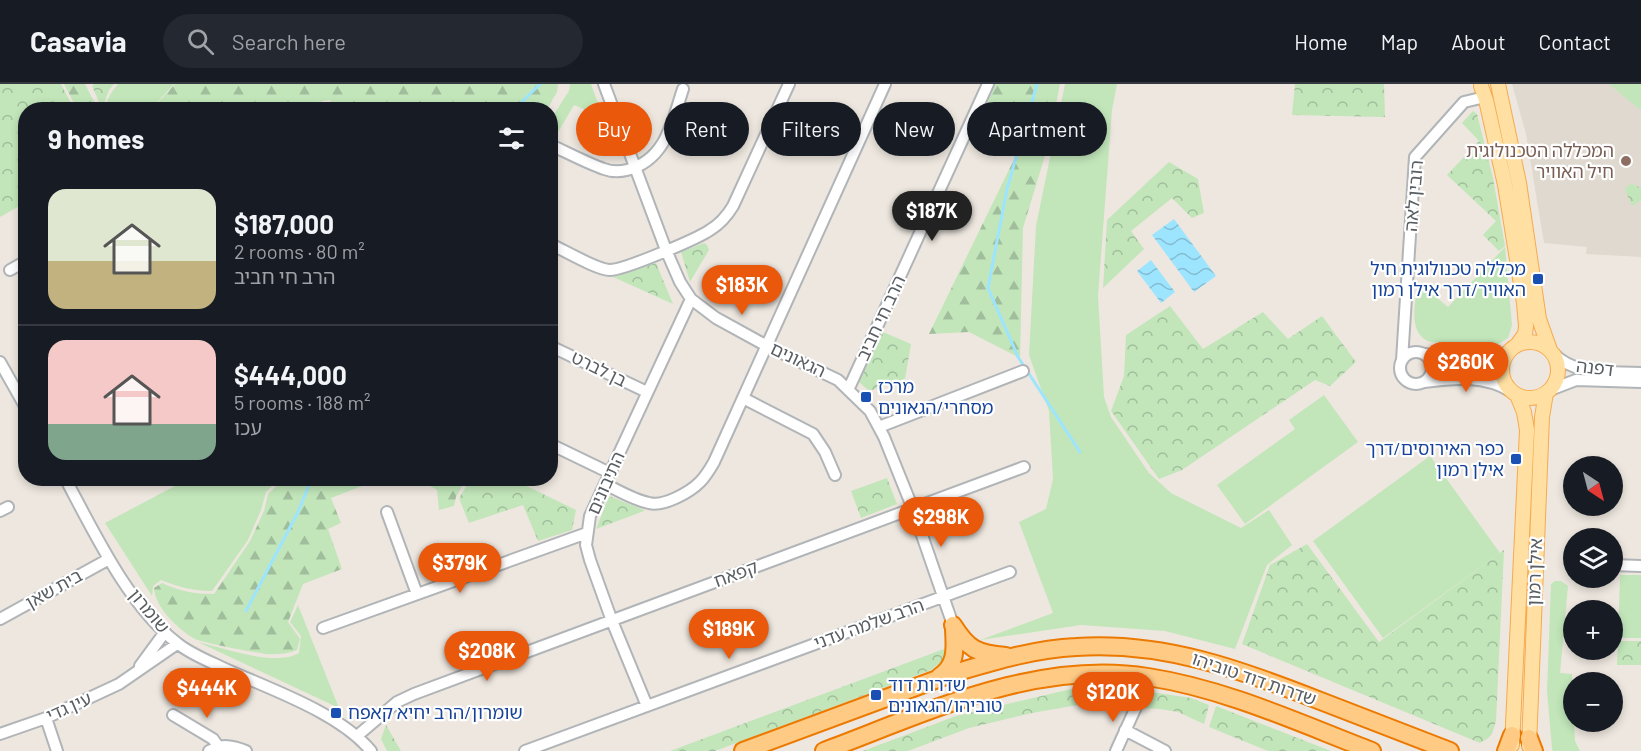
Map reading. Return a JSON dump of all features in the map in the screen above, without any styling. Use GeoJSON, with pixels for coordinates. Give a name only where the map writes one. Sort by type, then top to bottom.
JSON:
{"type":"FeatureCollection","features":[{"type":"Feature","properties":{"kind":"highway"},"geometry":{"type":"LineString","coordinates":[[953,625],[966,644],[974,649],[988,654],[1016,656]]}},
{"type":"Feature","properties":{"kind":"highway"},"geometry":{"type":"LineString","coordinates":[[933,681],[945,673],[954,659],[956,651],[953,625]]}},
{"type":"Feature","properties":{"kind":"highway","name":"שדרות דוד טוביהו"},"geometry":{"type":"LineString","coordinates":[[743,751],[933,681],[1016,656],[1075,647],[1115,646],[1184,655],[1252,675],[1450,751]]}},
{"type":"Feature","properties":{"kind":"highway","name":"שדרות דוד טוביהו"},"geometry":{"type":"LineString","coordinates":[[824,751],[960,701],[1043,679],[1077,674],[1146,676],[1207,689],[1372,751]]}},
{"type":"Feature","properties":{"kind":"highway"},"geometry":{"type":"LineString","coordinates":[[1506,751],[1523,745]]}},
{"type":"Feature","properties":{"kind":"main road"},"geometry":{"type":"LineString","coordinates":[[1483,88],[1505,185],[1526,326],[1525,334],[1503,361],[1502,373],[1506,385],[1514,393],[1534,398],[1548,391],[1558,374],[1557,361],[1551,352],[1539,319],[1519,183],[1498,84]]}},
{"type":"Feature","properties":{"kind":"main road"},"geometry":{"type":"LineString","coordinates":[[1514,348],[1534,342],[1551,352]]}},
{"type":"Feature","properties":{"kind":"main road","name":"אילן רמון"},"geometry":{"type":"LineString","coordinates":[[1523,745],[1542,417],[1548,391]]}},
{"type":"Feature","properties":{"kind":"main road","name":"אילן רמון"},"geometry":{"type":"LineString","coordinates":[[1514,393],[1524,412],[1527,430],[1523,745]]}},
{"type":"Feature","properties":{"kind":"street","name":"הגאונים"},"geometry":{"type":"LineString","coordinates":[[604,84],[666,250],[690,299],[716,318],[767,346],[827,373],[849,388],[870,411],[913,508],[953,625]]}},
{"type":"Feature","properties":{"kind":"street"},"geometry":{"type":"LineString","coordinates":[[558,248],[598,267],[613,270],[710,230],[727,215],[789,84]]}},
{"type":"Feature","properties":{"kind":"street"},"geometry":{"type":"LineString","coordinates":[[605,484],[648,503],[657,504],[690,489],[701,481],[714,462],[885,84]]}},
{"type":"Feature","properties":{"kind":"street","name":"הרב חי חביב"},"geometry":{"type":"LineString","coordinates":[[849,388],[988,84]]}},
{"type":"Feature","properties":{"kind":"street","name":"רובין לאה"},"geometry":{"type":"LineString","coordinates":[[1402,360],[1415,157],[1456,108],[1483,88]]}},
{"type":"Feature","properties":{"kind":"street"},"geometry":{"type":"LineString","coordinates":[[558,148],[604,169],[619,172],[636,168],[652,158],[664,144],[683,89]]}},
{"type":"Feature","properties":{"kind":"street"},"geometry":{"type":"LineString","coordinates":[[10,270],[18,266]]}},
{"type":"Feature","properties":{"kind":"street","name":"התיבונים"},"geometry":{"type":"LineString","coordinates":[[647,706],[590,560],[586,545],[587,533],[590,516],[690,299]]}},
{"type":"Feature","properties":{"kind":"street"},"geometry":{"type":"LineString","coordinates":[[1405,329],[1410,344],[1430,358],[1433,368],[1431,375],[1424,382]]}},
{"type":"Feature","properties":{"kind":"street"},"geometry":{"type":"LineString","coordinates":[[1514,348],[1500,356],[1486,358],[1446,358],[1423,353],[1409,353],[1402,360],[1400,370],[1405,380],[1414,384],[1479,380],[1495,383],[1514,393]]}},
{"type":"Feature","properties":{"kind":"street","name":"בן לברט"},"geometry":{"type":"LineString","coordinates":[[558,350],[647,392]]}},
{"type":"Feature","properties":{"kind":"street","name":"דפנה"},"geometry":{"type":"LineString","coordinates":[[1551,352],[1566,364],[1579,370],[1641,373]]}},
{"type":"Feature","properties":{"kind":"street"},"geometry":{"type":"LineString","coordinates":[[0,362],[18,384]]}},
{"type":"Feature","properties":{"kind":"street"},"geometry":{"type":"LineString","coordinates":[[879,427],[1023,371]]}},
{"type":"Feature","properties":{"kind":"street","name":"דפנה"},"geometry":{"type":"LineString","coordinates":[[1548,391],[1565,382],[1576,380],[1641,382]]}},
{"type":"Feature","properties":{"kind":"street"},"geometry":{"type":"LineString","coordinates":[[743,398],[813,434],[825,452],[835,475]]}},
{"type":"Feature","properties":{"kind":"street"},"geometry":{"type":"LineString","coordinates":[[558,448],[610,473]]}},
{"type":"Feature","properties":{"kind":"street","name":"קפאח"},"geometry":{"type":"LineString","coordinates":[[357,736],[397,702],[414,693],[1024,467]]}},
{"type":"Feature","properties":{"kind":"street","name":"שומרון"},"geometry":{"type":"LineString","coordinates":[[68,486],[109,559],[146,612],[177,644],[212,663],[327,716],[357,736],[371,751]]}},
{"type":"Feature","properties":{"kind":"street"},"geometry":{"type":"LineString","coordinates":[[387,512],[417,594]]}},
{"type":"Feature","properties":{"kind":"street"},"geometry":{"type":"LineString","coordinates":[[323,628],[587,533]]}},
{"type":"Feature","properties":{"kind":"street","name":"בית שאן"},"geometry":{"type":"LineString","coordinates":[[0,619],[109,559]]}},
{"type":"Feature","properties":{"kind":"street"},"geometry":{"type":"LineString","coordinates":[[1623,565],[1641,566]]}},
{"type":"Feature","properties":{"kind":"street","name":"הרב שלמה עדני"},"geometry":{"type":"LineString","coordinates":[[525,751],[1010,572]]}},
{"type":"Feature","properties":{"kind":"street","name":"עין גדי"},"geometry":{"type":"LineString","coordinates":[[135,674],[165,632]]}},
{"type":"Feature","properties":{"kind":"street","name":"עין גדי"},"geometry":{"type":"LineString","coordinates":[[0,734],[46,718],[119,684],[177,644]]}},
{"type":"Feature","properties":{"kind":"street"},"geometry":{"type":"LineString","coordinates":[[1116,751],[1136,706]]}},
{"type":"Feature","properties":{"kind":"street"},"geometry":{"type":"LineString","coordinates":[[173,715],[213,740],[214,749],[228,745],[246,751]]}},
{"type":"Feature","properties":{"kind":"street"},"geometry":{"type":"LineString","coordinates":[[46,718],[57,751]]}},
{"type":"Feature","properties":{"kind":"street"},"geometry":{"type":"LineString","coordinates":[[1125,730],[1165,751]]}},
{"type":"Feature","properties":{"kind":"shaded area"},"geometry":{"type":"Polygon","coordinates":[[[1512,84],[1641,84],[1641,257],[1586,254],[1587,247],[1544,243],[1526,134],[1512,84]]]}},
{"type":"Feature","properties":{"kind":"green space"},"geometry":{"type":"Polygon","coordinates":[[[0,84],[61,84],[70,102],[18,102],[18,207],[0,217],[0,84]]]}},
{"type":"Feature","properties":{"kind":"green space"},"geometry":{"type":"Polygon","coordinates":[[[64,84],[85,84],[94,102],[73,102],[64,84]]]}},
{"type":"Feature","properties":{"kind":"green space"},"geometry":{"type":"Polygon","coordinates":[[[94,84],[114,84],[105,102],[99,102],[92,86],[94,84]]]}},
{"type":"Feature","properties":{"kind":"green space"},"geometry":{"type":"Polygon","coordinates":[[[118,84],[174,84],[157,102],[106,102],[118,84]]]}},
{"type":"Feature","properties":{"kind":"green space"},"geometry":{"type":"Polygon","coordinates":[[[175,84],[558,84],[557,92],[551,102],[331,102],[330,100],[317,102],[158,102],[175,84]]]}},
{"type":"Feature","properties":{"kind":"green space"},"geometry":{"type":"Polygon","coordinates":[[[570,84],[591,84],[598,102],[576,102],[576,106],[574,105],[558,132],[558,108],[569,91],[570,84]]]}},
{"type":"Feature","properties":{"kind":"green space"},"geometry":{"type":"Polygon","coordinates":[[[995,84],[1060,84],[1056,102],[988,102],[995,84]]]}},
{"type":"Feature","properties":{"kind":"green space"},"geometry":{"type":"Polygon","coordinates":[[[1065,84],[1117,84],[1112,110],[1098,296],[1104,397],[1111,417],[1149,473],[1171,493],[1241,528],[1269,510],[1292,545],[1267,565],[1235,649],[1165,631],[1081,625],[980,640],[1053,613],[1019,522],[1046,509],[1053,479],[1049,411],[1029,355],[1036,226],[1050,156],[1107,156],[1107,102],[1061,102],[1065,84]]]}},
{"type":"Feature","properties":{"kind":"green space"},"geometry":{"type":"Polygon","coordinates":[[[1295,84],[1384,84],[1385,117],[1292,115],[1295,84]]]}},
{"type":"Feature","properties":{"kind":"green space"},"geometry":{"type":"Polygon","coordinates":[[[1609,84],[1641,84],[1641,110],[1638,108],[1609,84]]]}},
{"type":"Feature","properties":{"kind":"green space"},"geometry":{"type":"Polygon","coordinates":[[[1473,111],[1477,114],[1493,178],[1505,246],[1499,251],[1483,235],[1496,221],[1447,175],[1479,141],[1462,123],[1473,111]]]}},
{"type":"Feature","properties":{"kind":"green space"},"geometry":{"type":"Polygon","coordinates":[[[1016,156],[1045,156],[1023,228],[1020,358],[969,332],[929,334],[1016,156]]]}},
{"type":"Feature","properties":{"kind":"green space"},"geometry":{"type":"Polygon","coordinates":[[[1169,162],[1198,179],[1204,213],[1192,218],[1172,198],[1131,231],[1144,249],[1103,288],[1107,220],[1169,162]]]}},
{"type":"Feature","properties":{"kind":"green space"},"geometry":{"type":"Polygon","coordinates":[[[1633,184],[1641,188],[1641,200],[1632,206],[1625,190],[1628,185],[1633,184]]]}},
{"type":"Feature","properties":{"kind":"green space"},"geometry":{"type":"Polygon","coordinates":[[[704,243],[709,250],[690,282],[681,252],[704,243]]]}},
{"type":"Feature","properties":{"kind":"green space"},"geometry":{"type":"Polygon","coordinates":[[[1505,247],[1512,325],[1508,338],[1497,345],[1431,342],[1423,338],[1415,325],[1414,316],[1418,282],[1448,307],[1505,247]]]}},
{"type":"Feature","properties":{"kind":"green space"},"geometry":{"type":"Polygon","coordinates":[[[656,263],[673,304],[613,277],[656,263]]]}},
{"type":"Feature","properties":{"kind":"green space"},"geometry":{"type":"Polygon","coordinates":[[[1170,306],[1203,349],[1263,312],[1288,339],[1322,316],[1356,362],[1330,386],[1315,380],[1182,470],[1159,479],[1111,411],[1124,376],[1126,335],[1170,306]]]}},
{"type":"Feature","properties":{"kind":"green space"},"geometry":{"type":"Polygon","coordinates":[[[883,332],[911,344],[905,379],[869,391],[859,382],[883,332]]]}},
{"type":"Feature","properties":{"kind":"green space"},"geometry":{"type":"Polygon","coordinates":[[[1324,395],[1358,442],[1245,524],[1217,485],[1295,429],[1289,420],[1324,395]]]}},
{"type":"Feature","properties":{"kind":"green space"},"geometry":{"type":"Polygon","coordinates":[[[1430,456],[1500,553],[1383,638],[1313,541],[1430,456]]]}},
{"type":"Feature","properties":{"kind":"green space"},"geometry":{"type":"Polygon","coordinates":[[[887,478],[897,504],[861,518],[851,491],[887,478]]]}},
{"type":"Feature","properties":{"kind":"green space"},"geometry":{"type":"Polygon","coordinates":[[[175,486],[272,486],[266,492],[248,540],[212,591],[186,588],[161,580],[153,586],[152,596],[105,523],[175,486]]]}},
{"type":"Feature","properties":{"kind":"green space"},"geometry":{"type":"Polygon","coordinates":[[[276,486],[362,486],[331,498],[341,523],[328,529],[342,569],[303,584],[288,622],[300,639],[297,650],[281,654],[265,654],[216,645],[193,638],[180,629],[163,610],[154,588],[162,583],[187,592],[214,594],[250,541],[264,511],[268,494],[276,486]]]}},
{"type":"Feature","properties":{"kind":"green space"},"geometry":{"type":"Polygon","coordinates":[[[430,486],[462,486],[454,506],[439,510],[437,490],[430,486]]]}},
{"type":"Feature","properties":{"kind":"green space"},"geometry":{"type":"Polygon","coordinates":[[[467,486],[526,486],[576,510],[572,530],[538,541],[523,505],[469,523],[459,498],[467,486]]]}},
{"type":"Feature","properties":{"kind":"green space"},"geometry":{"type":"Polygon","coordinates":[[[609,496],[644,510],[644,511],[596,529],[609,496]]]}},
{"type":"Feature","properties":{"kind":"green space"},"geometry":{"type":"Polygon","coordinates":[[[1307,544],[1379,642],[1504,550],[1496,721],[1492,734],[1487,739],[1480,743],[1242,644],[1270,565],[1307,544]]]}},
{"type":"Feature","properties":{"kind":"green space"},"geometry":{"type":"Polygon","coordinates":[[[1623,575],[1641,575],[1641,638],[1623,638],[1623,600],[1619,600],[1620,588],[1623,588],[1623,575]]]}},
{"type":"Feature","properties":{"kind":"green space"},"geometry":{"type":"Polygon","coordinates":[[[1561,581],[1563,588],[1568,588],[1567,600],[1563,600],[1560,673],[1563,673],[1563,732],[1575,732],[1575,741],[1580,751],[1553,751],[1552,749],[1547,691],[1551,584],[1561,581]]]}},
{"type":"Feature","properties":{"kind":"green space"},"geometry":{"type":"Polygon","coordinates":[[[298,605],[339,708],[198,642],[249,655],[289,657],[299,653],[301,636],[290,622],[298,605]]]}},
{"type":"Feature","properties":{"kind":"green space"},"geometry":{"type":"Polygon","coordinates":[[[1623,641],[1641,641],[1641,665],[1617,665],[1617,660],[1623,660],[1623,641]]]}},
{"type":"Feature","properties":{"kind":"green space"},"geometry":{"type":"Polygon","coordinates":[[[944,649],[945,659],[931,670],[715,751],[670,751],[944,649]]]}},
{"type":"Feature","properties":{"kind":"green space"},"geometry":{"type":"Polygon","coordinates":[[[1117,687],[1191,698],[1209,705],[1204,724],[1178,712],[1160,709],[1078,705],[969,728],[908,751],[863,751],[956,716],[1071,689],[1117,687]]]}},
{"type":"Feature","properties":{"kind":"green space"},"geometry":{"type":"Polygon","coordinates":[[[1216,706],[1331,751],[1268,751],[1209,727],[1216,706]]]}},
{"type":"Feature","properties":{"kind":"green space"},"geometry":{"type":"Polygon","coordinates":[[[386,725],[401,751],[387,751],[381,739],[386,725]]]}},
{"type":"Feature","properties":{"kind":"water"},"geometry":{"type":"Polygon","coordinates":[[[1174,219],[1216,276],[1194,292],[1152,235],[1174,219]]]}},
{"type":"Feature","properties":{"kind":"water"},"geometry":{"type":"Polygon","coordinates":[[[1151,260],[1175,292],[1161,303],[1137,271],[1151,260]]]}},
{"type":"Feature","properties":{"kind":"waterway"},"geometry":{"type":"LineString","coordinates":[[522,102],[540,84]]}},
{"type":"Feature","properties":{"kind":"waterway"},"geometry":{"type":"LineString","coordinates":[[1037,84],[1007,189],[988,288],[1018,357],[1080,452]]}},
{"type":"Feature","properties":{"kind":"waterway"},"geometry":{"type":"LineString","coordinates":[[246,611],[298,512],[309,486]]}},
{"type":"Feature","properties":{"kind":"place","name":"המכללה הטכנולוגית חיל האוויר"},"geometry":{"type":"Point","coordinates":[1626,161]}},
{"type":"Feature","properties":{"kind":"place","name":"מכללה טכנולוגית חיל האוויר/דרך אילן רמון"},"geometry":{"type":"Point","coordinates":[1538,279]}},
{"type":"Feature","properties":{"kind":"place","name":"מרכז מסחרי/הגאונים"},"geometry":{"type":"Point","coordinates":[866,397]}},
{"type":"Feature","properties":{"kind":"place","name":"כפר האירוסים/דרך אילן רמון"},"geometry":{"type":"Point","coordinates":[1516,459]}},
{"type":"Feature","properties":{"kind":"place","name":"שדרות דוד טוביהו/הגאונים"},"geometry":{"type":"Point","coordinates":[876,695]}},
{"type":"Feature","properties":{"kind":"place","name":"שומרון/הרב יחיא קאפח"},"geometry":{"type":"Point","coordinates":[336,713]}}]}
